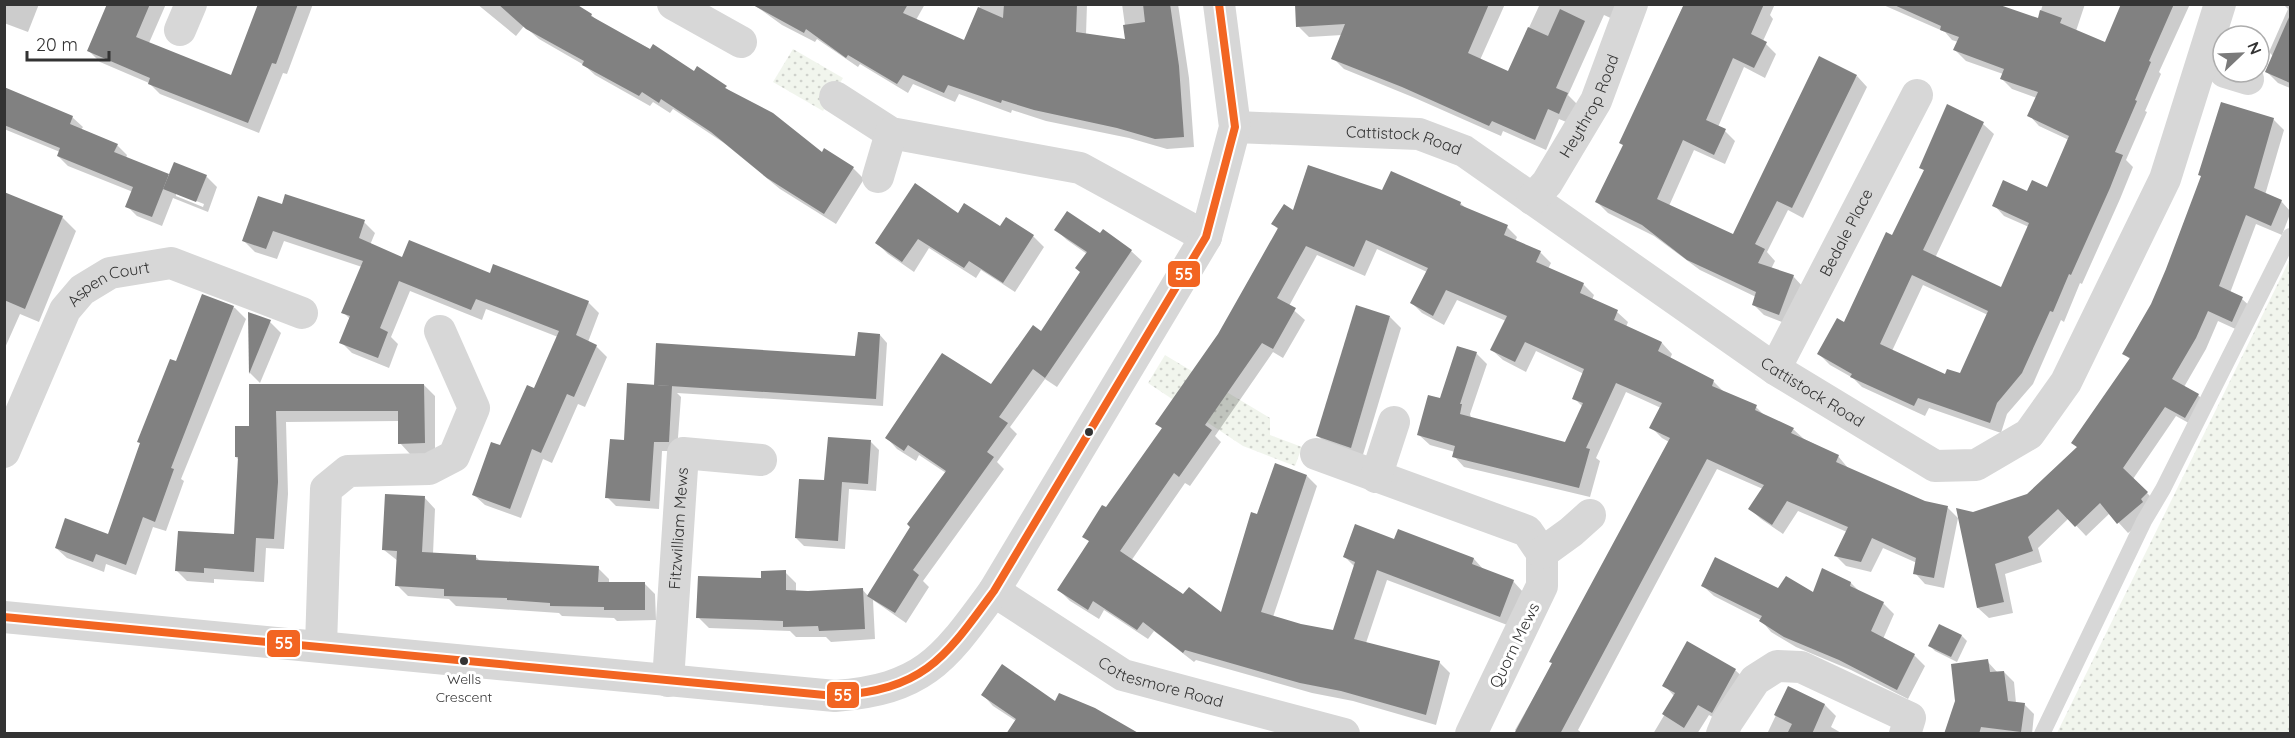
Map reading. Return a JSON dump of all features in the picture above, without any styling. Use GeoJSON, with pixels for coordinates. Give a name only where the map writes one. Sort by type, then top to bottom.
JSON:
{"type":"FeatureCollection","features":[{"type":"Feature","properties":{"kind":"street"},"geometry":{"type":"LineString","coordinates":[[673,4],[741,42]]}},
{"type":"Feature","properties":{"kind":"street"},"geometry":{"type":"LineString","coordinates":[[4,617],[835,696],[867,693],[902,684],[932,666],[957,642],[994,591],[1206,237],[1234,127],[1219,4]]}},
{"type":"Feature","properties":{"kind":"street","name":"Heythrop Road"},"geometry":{"type":"LineString","coordinates":[[1532,199],[1547,183],[1596,101],[1632,4]]}},
{"type":"Feature","properties":{"kind":"street","name":"Cattistock Road"},"geometry":{"type":"LineString","coordinates":[[2220,4],[2221,24]]}},
{"type":"Feature","properties":{"kind":"street","name":"Cattistock Road"},"geometry":{"type":"LineString","coordinates":[[1234,127],[1419,134],[1464,151],[1774,369],[1935,466],[1976,465],[2029,434],[2066,382],[2165,179],[2217,84]]}},
{"type":"Feature","properties":{"kind":"street","name":"Bedale Place"},"geometry":{"type":"LineString","coordinates":[[1774,369],[1917,95]]}},
{"type":"Feature","properties":{"kind":"street"},"geometry":{"type":"LineString","coordinates":[[835,97],[891,133],[1080,168],[1206,237]]}},
{"type":"Feature","properties":{"kind":"street"},"geometry":{"type":"LineString","coordinates":[[878,177],[891,133]]}},
{"type":"Feature","properties":{"kind":"street","name":"Aspen Court"},"geometry":{"type":"LineString","coordinates":[[4,452],[65,310],[82,290],[110,273],[171,263],[302,313]]}},
{"type":"Feature","properties":{"kind":"street"},"geometry":{"type":"LineString","coordinates":[[321,646],[326,489],[348,471],[429,469],[454,456],[474,408],[440,331]]}},
{"type":"Feature","properties":{"kind":"street"},"geometry":{"type":"LineString","coordinates":[[1376,477],[1394,422]]}},
{"type":"Feature","properties":{"kind":"street","name":"Fitzwilliam Mews"},"geometry":{"type":"LineString","coordinates":[[668,681],[683,453],[761,460]]}},
{"type":"Feature","properties":{"kind":"street"},"geometry":{"type":"LineString","coordinates":[[1316,454],[1527,531],[1542,553],[1590,515]]}},
{"type":"Feature","properties":{"kind":"street","name":"Quorn Mews"},"geometry":{"type":"LineString","coordinates":[[1471,734],[1542,586],[1542,553]]}},
{"type":"Feature","properties":{"kind":"street","name":"Cottesmore Road"},"geometry":{"type":"LineString","coordinates":[[994,591],[1123,675],[1344,734]]}},
{"type":"Feature","properties":{"kind":"street"},"geometry":{"type":"LineString","coordinates":[[1722,734],[1727,722],[1755,680],[1777,666],[1801,667],[1910,718],[1905,734]]}},
{"type":"Feature","properties":{"kind":"lane"},"geometry":{"type":"LineString","coordinates":[[2042,734],[2144,521],[2168,479],[2290,236]]}},
{"type":"Feature","properties":{"kind":"shaded area"},"geometry":{"type":"Polygon","coordinates":[[[793,49],[843,78],[823,111],[773,82],[793,49]]]}},
{"type":"Feature","properties":{"kind":"shaded area"},"geometry":{"type":"Polygon","coordinates":[[[2290,259],[2290,733],[2057,733],[2290,259]]]}},
{"type":"Feature","properties":{"kind":"shaded area"},"geometry":{"type":"Polygon","coordinates":[[[1165,355],[1270,418],[1270,435],[1302,447],[1295,466],[1243,446],[1148,383],[1165,355]]]}},
{"type":"Feature","properties":{"kind":"building"},"geometry":{"type":"Polygon","coordinates":[[[107,4],[150,4],[136,37],[231,75],[258,4],[298,4],[276,64],[272,63],[248,123],[148,84],[150,78],[87,51],[107,4]]]}},
{"type":"Feature","properties":{"kind":"building"},"geometry":{"type":"Polygon","coordinates":[[[498,4],[576,4],[592,14],[591,16],[650,49],[653,44],[694,71],[697,66],[727,86],[725,88],[773,113],[822,152],[824,148],[854,167],[824,214],[767,178],[711,132],[661,99],[659,103],[642,92],[639,96],[582,65],[584,61],[526,29],[498,4]]]}},
{"type":"Feature","properties":{"kind":"building"},"geometry":{"type":"Polygon","coordinates":[[[751,4],[908,4],[903,13],[964,40],[978,7],[1003,18],[1004,4],[1077,4],[1076,32],[1125,39],[1123,25],[1145,22],[1143,4],[1170,4],[1179,66],[1184,137],[1155,139],[1002,100],[1001,103],[948,85],[944,93],[903,75],[897,84],[848,55],[846,58],[806,29],[804,33],[751,4]]]}},
{"type":"Feature","properties":{"kind":"building"},"geometry":{"type":"Polygon","coordinates":[[[1295,4],[1489,4],[1468,53],[1508,71],[1528,27],[1548,36],[1560,9],[1585,21],[1556,88],[1568,93],[1559,114],[1548,109],[1535,140],[1492,121],[1489,126],[1402,87],[1331,59],[1345,24],[1296,27],[1295,4]]]}},
{"type":"Feature","properties":{"kind":"building"},"geometry":{"type":"Polygon","coordinates":[[[1684,4],[1764,4],[1751,34],[1767,42],[1754,68],[1733,58],[1706,120],[1726,129],[1714,155],[1683,140],[1657,199],[1733,234],[1819,56],[1857,75],[1792,208],[1777,201],[1755,244],[1765,249],[1758,263],[1794,275],[1779,315],[1752,305],[1756,292],[1687,260],[1642,225],[1595,202],[1623,145],[1619,143],[1684,4]]]}},
{"type":"Feature","properties":{"kind":"building"},"geometry":{"type":"Polygon","coordinates":[[[1892,4],[1997,4],[2038,18],[2040,10],[2062,18],[2060,23],[2105,42],[2121,4],[2174,4],[2149,61],[2151,62],[2135,100],[2137,101],[2115,152],[2123,155],[2110,188],[2071,275],[2069,274],[2053,312],[2050,311],[2022,373],[1997,403],[1990,423],[1918,398],[1914,406],[1850,377],[1852,374],[1817,354],[1837,318],[1844,322],[1886,232],[1892,235],[1924,170],[1919,168],[1947,104],[1984,122],[1923,250],[2001,287],[2029,223],[1992,206],[2003,180],[2027,191],[2032,180],[2047,187],[2069,136],[2027,116],[2038,92],[2000,79],[2004,69],[1953,50],[1959,37],[1940,30],[1941,26],[1892,4]],[[1912,275],[1880,344],[1945,374],[1947,369],[1960,373],[1988,311],[1912,275]]]}},
{"type":"Feature","properties":{"kind":"building"},"geometry":{"type":"Polygon","coordinates":[[[2290,15],[2290,83],[2271,75],[2271,58],[2290,15]]]}},
{"type":"Feature","properties":{"kind":"building"},"geometry":{"type":"Polygon","coordinates":[[[4,87],[73,116],[70,124],[118,144],[114,152],[169,174],[152,217],[125,207],[133,187],[57,156],[60,148],[4,125],[4,87]]]}},
{"type":"Feature","properties":{"kind":"building"},"geometry":{"type":"Polygon","coordinates":[[[2221,102],[2274,118],[2254,188],[2282,200],[2271,226],[2246,215],[2219,286],[2243,297],[2232,322],[2208,311],[2196,338],[2172,379],[2199,394],[2185,418],[2165,407],[2123,468],[2148,492],[2141,499],[2143,502],[2117,524],[2100,503],[2075,527],[2058,509],[2028,537],[2033,551],[1995,564],[2004,602],[1977,608],[1956,508],[1973,512],[2027,494],[2077,447],[2071,443],[2130,358],[2122,354],[2151,304],[2166,269],[2201,176],[2198,175],[2221,102]]]}},
{"type":"Feature","properties":{"kind":"building"},"geometry":{"type":"Polygon","coordinates":[[[174,162],[207,175],[196,202],[163,189],[174,162]]]}},
{"type":"Feature","properties":{"kind":"building"},"geometry":{"type":"Polygon","coordinates":[[[1308,165],[1382,190],[1391,171],[1461,202],[1460,205],[1508,225],[1504,235],[1541,251],[1536,262],[1584,283],[1580,293],[1618,310],[1614,320],[1662,342],[1658,351],[1714,380],[1712,386],[1757,405],[1755,410],[1794,428],[1791,433],[1839,455],[1836,462],[1925,501],[1948,506],[1934,578],[1913,574],[1916,558],[1872,538],[1861,562],[1834,556],[1848,527],[1787,501],[1772,525],[1748,509],[1764,485],[1707,459],[1560,734],[1514,734],[1552,663],[1549,662],[1670,438],[1649,428],[1662,403],[1616,383],[1586,448],[1590,449],[1579,488],[1452,457],[1455,446],[1417,435],[1428,395],[1440,398],[1457,346],[1477,352],[1460,404],[1462,404],[1460,414],[1565,442],[1583,403],[1572,399],[1584,369],[1525,342],[1515,362],[1490,350],[1507,316],[1446,290],[1433,316],[1410,303],[1428,268],[1366,240],[1354,267],[1306,246],[1277,298],[1296,308],[1273,349],[1262,343],[1205,425],[1212,430],[1179,477],[1174,473],[1120,551],[1183,594],[1189,587],[1221,612],[1251,512],[1257,514],[1275,463],[1307,475],[1261,612],[1301,624],[1333,630],[1355,562],[1343,557],[1355,524],[1394,539],[1398,529],[1474,558],[1472,564],[1514,580],[1500,617],[1377,570],[1354,639],[1440,661],[1426,715],[1341,691],[1300,683],[1185,650],[1183,653],[1143,622],[1137,630],[1093,601],[1088,610],[1057,590],[1089,541],[1082,537],[1102,505],[1106,507],[1162,428],[1155,424],[1218,334],[1278,228],[1271,224],[1284,204],[1293,210],[1308,165]]]}},
{"type":"Feature","properties":{"kind":"building"},"geometry":{"type":"Polygon","coordinates":[[[915,183],[958,213],[964,203],[1000,226],[1006,217],[1034,235],[1003,283],[969,261],[964,268],[918,239],[902,262],[875,243],[915,183]]]}},
{"type":"Feature","properties":{"kind":"building"},"geometry":{"type":"Polygon","coordinates":[[[4,192],[63,216],[25,309],[4,300],[4,192]]]}},
{"type":"Feature","properties":{"kind":"building"},"geometry":{"type":"Polygon","coordinates":[[[285,194],[365,220],[359,238],[402,257],[409,240],[490,273],[493,264],[589,301],[576,335],[597,345],[574,397],[567,394],[541,453],[532,449],[510,509],[472,495],[491,442],[500,445],[527,385],[534,388],[559,331],[476,299],[471,310],[399,281],[380,328],[388,332],[378,358],[339,343],[350,316],[341,313],[363,261],[273,231],[266,249],[242,241],[258,196],[282,204],[285,194]]]}},
{"type":"Feature","properties":{"kind":"building"},"geometry":{"type":"Polygon","coordinates":[[[1067,211],[1100,233],[1103,229],[1132,250],[1045,378],[1033,369],[999,417],[1008,423],[987,452],[994,457],[913,570],[919,575],[895,613],[867,596],[910,527],[907,524],[946,471],[908,445],[904,451],[885,438],[942,353],[991,384],[1033,325],[1041,331],[1080,272],[1075,268],[1087,252],[1054,230],[1067,211]]]}},
{"type":"Feature","properties":{"kind":"building"},"geometry":{"type":"Polygon","coordinates":[[[202,294],[234,306],[171,468],[174,469],[155,522],[143,517],[126,565],[96,554],[93,562],[55,548],[65,518],[108,534],[140,443],[137,442],[170,359],[176,361],[202,294]]]}},
{"type":"Feature","properties":{"kind":"building"},"geometry":{"type":"Polygon","coordinates":[[[1356,305],[1390,316],[1351,448],[1316,436],[1356,305]]]}},
{"type":"Feature","properties":{"kind":"building"},"geometry":{"type":"Polygon","coordinates":[[[248,312],[271,320],[249,374],[248,312]]]}},
{"type":"Feature","properties":{"kind":"building"},"geometry":{"type":"Polygon","coordinates":[[[858,332],[880,334],[876,399],[654,385],[656,343],[855,356],[858,332]]]}},
{"type":"Feature","properties":{"kind":"building"},"geometry":{"type":"Polygon","coordinates":[[[627,383],[672,386],[669,442],[654,442],[650,501],[605,498],[610,439],[624,440],[627,383]]]}},
{"type":"Feature","properties":{"kind":"building"},"geometry":{"type":"Polygon","coordinates":[[[249,384],[424,384],[425,443],[398,444],[398,411],[276,411],[278,482],[274,539],[256,538],[254,572],[204,568],[204,573],[175,571],[178,531],[234,534],[238,457],[235,457],[235,426],[249,426],[249,384]]]}},
{"type":"Feature","properties":{"kind":"building"},"geometry":{"type":"Polygon","coordinates":[[[828,437],[871,440],[868,484],[842,482],[838,541],[795,538],[799,479],[824,480],[828,437]]]}},
{"type":"Feature","properties":{"kind":"building"},"geometry":{"type":"Polygon","coordinates":[[[385,494],[425,496],[422,552],[476,555],[476,560],[599,566],[598,582],[645,582],[645,610],[604,610],[604,607],[550,606],[550,603],[507,600],[507,598],[444,596],[444,589],[395,586],[397,551],[382,550],[385,494]]]}},
{"type":"Feature","properties":{"kind":"building"},"geometry":{"type":"Polygon","coordinates":[[[1715,557],[1778,588],[1786,576],[1813,592],[1822,568],[1851,582],[1850,586],[1884,602],[1871,631],[1915,654],[1897,690],[1839,660],[1784,637],[1759,621],[1762,616],[1701,586],[1715,557]]]}},
{"type":"Feature","properties":{"kind":"building"},"geometry":{"type":"Polygon","coordinates":[[[786,570],[786,590],[863,588],[865,629],[819,631],[818,626],[783,627],[783,621],[696,618],[698,576],[761,578],[761,571],[786,570]]]}},
{"type":"Feature","properties":{"kind":"building"},"geometry":{"type":"Polygon","coordinates":[[[1939,624],[1962,635],[1951,657],[1928,646],[1939,624]]]}},
{"type":"Feature","properties":{"kind":"building"},"geometry":{"type":"Polygon","coordinates":[[[1687,641],[1736,669],[1712,713],[1698,705],[1684,728],[1662,714],[1675,693],[1662,686],[1687,641]]]}},
{"type":"Feature","properties":{"kind":"building"},"geometry":{"type":"Polygon","coordinates":[[[1988,659],[1990,672],[2004,671],[2008,701],[2025,703],[2021,732],[1981,727],[1979,734],[1944,734],[1955,701],[1951,664],[1988,659]]]}},
{"type":"Feature","properties":{"kind":"building"},"geometry":{"type":"Polygon","coordinates":[[[1002,664],[1055,701],[1059,693],[1095,708],[1140,734],[1006,734],[1016,719],[981,695],[1002,664]]]}},
{"type":"Feature","properties":{"kind":"building"},"geometry":{"type":"Polygon","coordinates":[[[1788,686],[1825,704],[1812,734],[1787,734],[1792,724],[1774,715],[1788,686]]]}},
{"type":"Feature","properties":{"kind":"transit line","name":"55"},"geometry":{"type":"LineString","coordinates":[[4,617],[835,696],[866,692],[912,678],[945,652],[961,635],[994,591],[1206,237],[1235,127],[1219,4]]}},
{"type":"Feature","properties":{"kind":"place","name":"Wells Crescent"},"geometry":{"type":"Point","coordinates":[464,661]}}]}
